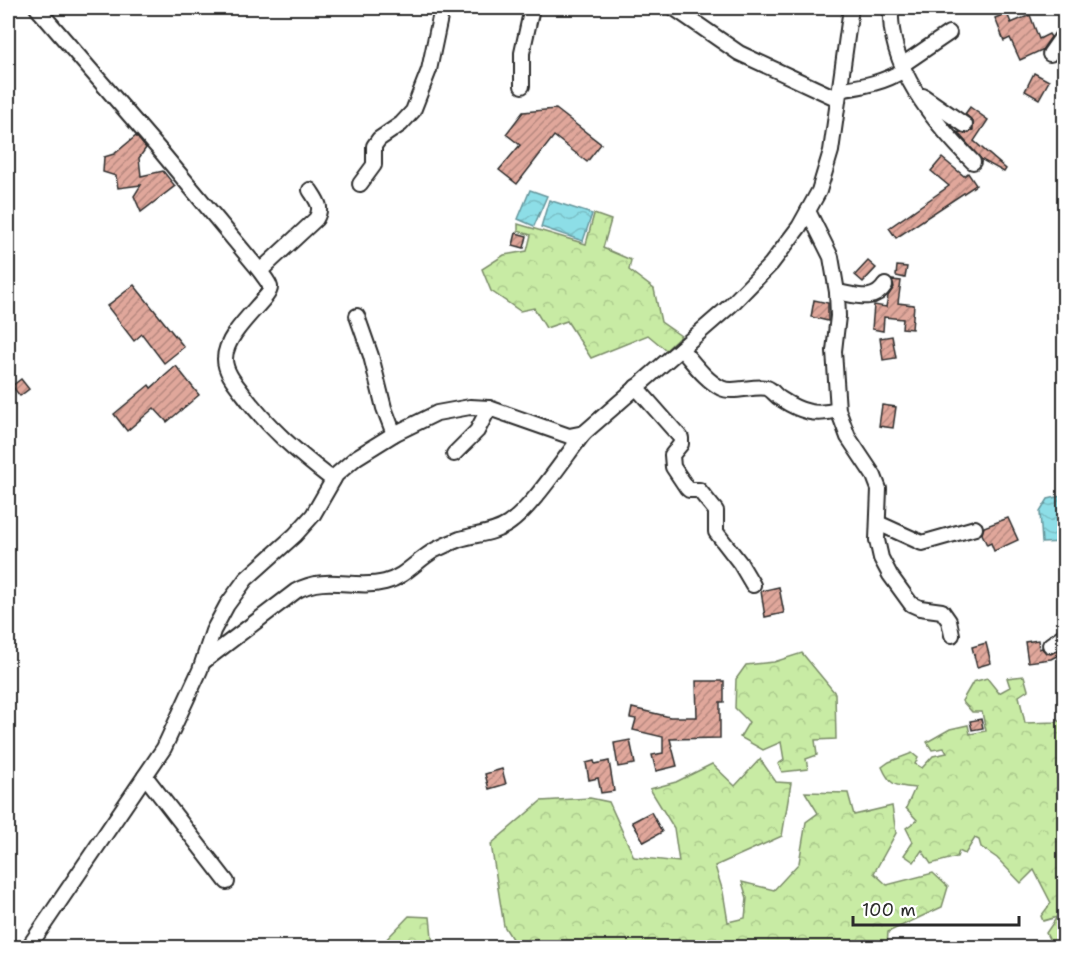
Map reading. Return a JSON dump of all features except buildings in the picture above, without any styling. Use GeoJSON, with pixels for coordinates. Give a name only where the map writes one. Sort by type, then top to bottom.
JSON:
{"type":"FeatureCollection","features":[{"type":"Feature","properties":{"kind":"street"},"geometry":{"type":"LineString","coordinates":[[37,8],[158,148],[270,286],[270,292],[246,317],[229,341],[225,358],[226,366],[232,379],[267,425],[333,480]]}},
{"type":"Feature","properties":{"kind":"street"},"geometry":{"type":"LineString","coordinates":[[360,184],[374,165],[374,146],[379,139],[401,124],[413,111],[429,70],[442,8]]}},
{"type":"Feature","properties":{"kind":"street"},"geometry":{"type":"LineString","coordinates":[[522,86],[523,46],[532,8]]}},
{"type":"Feature","properties":{"kind":"street"},"geometry":{"type":"LineString","coordinates":[[674,8],[739,53],[839,94],[887,80],[949,33]]}},
{"type":"Feature","properties":{"kind":"street"},"geometry":{"type":"LineString","coordinates":[[203,662],[307,585],[320,582],[373,584],[397,579],[433,552],[459,539],[489,533],[508,524],[528,505],[584,433],[731,305],[771,264],[799,227],[819,191],[831,151],[851,8]]}},
{"type":"Feature","properties":{"kind":"street"},"geometry":{"type":"LineString","coordinates":[[891,8],[891,30],[903,67],[939,126],[973,162]]}},
{"type":"Feature","properties":{"kind":"street"},"geometry":{"type":"LineString","coordinates":[[1050,54],[1065,34]]}},
{"type":"Feature","properties":{"kind":"street"},"geometry":{"type":"LineString","coordinates":[[916,91],[965,125]]}},
{"type":"Feature","properties":{"kind":"street"},"geometry":{"type":"LineString","coordinates":[[260,271],[316,219],[320,206],[309,190]]}},
{"type":"Feature","properties":{"kind":"street"},"geometry":{"type":"LineString","coordinates":[[808,211],[831,257],[837,292],[838,316],[834,351],[838,410],[848,437],[874,477],[879,489],[877,540],[881,558],[890,575],[911,603],[920,608],[942,611],[949,621],[952,634]]}},
{"type":"Feature","properties":{"kind":"street"},"geometry":{"type":"LineString","coordinates":[[837,292],[871,297],[878,294],[885,285]]}},
{"type":"Feature","properties":{"kind":"street"},"geometry":{"type":"LineString","coordinates":[[357,316],[394,434]]}},
{"type":"Feature","properties":{"kind":"street"},"geometry":{"type":"LineString","coordinates":[[681,348],[711,380],[724,389],[753,387],[770,389],[781,399],[809,412],[818,414],[838,410]]}},
{"type":"Feature","properties":{"kind":"street"},"geometry":{"type":"LineString","coordinates":[[636,387],[681,438],[681,444],[672,455],[673,467],[687,488],[691,491],[699,490],[713,506],[717,514],[716,532],[740,563],[753,585]]}},
{"type":"Feature","properties":{"kind":"street"},"geometry":{"type":"LineString","coordinates":[[28,948],[164,748],[203,662],[213,631],[227,605],[246,579],[295,535],[313,515],[333,480],[357,457],[394,434],[437,413],[470,407],[489,408],[569,436],[584,433]]}},
{"type":"Feature","properties":{"kind":"street"},"geometry":{"type":"LineString","coordinates":[[454,454],[477,431],[489,408]]}},
{"type":"Feature","properties":{"kind":"street"},"geometry":{"type":"LineString","coordinates":[[878,523],[922,543],[975,528]]}},
{"type":"Feature","properties":{"kind":"street"},"geometry":{"type":"LineString","coordinates":[[1050,645],[1065,635]]}},
{"type":"Feature","properties":{"kind":"street"},"geometry":{"type":"LineString","coordinates":[[145,776],[227,882]]}},
{"type":"Feature","properties":{"kind":"green space"},"geometry":{"type":"Polygon","coordinates":[[[594,214],[611,220],[603,248],[631,260],[629,270],[654,289],[661,322],[681,336],[666,350],[648,335],[591,358],[567,321],[546,328],[534,308],[520,311],[491,291],[482,269],[504,255],[527,251],[531,235],[518,231],[518,224],[586,244],[594,214]]]}},
{"type":"Feature","properties":{"kind":"green space"},"geometry":{"type":"Polygon","coordinates":[[[802,653],[835,693],[836,739],[815,740],[817,755],[806,759],[808,769],[782,772],[778,764],[784,760],[781,742],[763,750],[740,737],[749,722],[735,708],[736,679],[746,665],[774,662],[802,653]]]}},
{"type":"Feature","properties":{"kind":"green space"},"geometry":{"type":"Polygon","coordinates":[[[1024,676],[1028,690],[1019,696],[1025,723],[1057,722],[1064,718],[1064,947],[1053,947],[1046,933],[1057,917],[1043,921],[1041,916],[1051,903],[1034,870],[1021,883],[997,858],[981,847],[979,840],[975,838],[965,854],[959,851],[957,857],[931,864],[922,850],[914,862],[904,855],[913,842],[906,828],[917,820],[906,808],[915,788],[894,784],[882,767],[912,753],[918,758],[915,764],[922,768],[933,756],[947,753],[944,748],[932,750],[927,742],[950,729],[968,725],[970,734],[986,731],[982,712],[972,712],[962,701],[973,682],[987,678],[999,693],[1010,687],[1007,678],[1024,676]]]}},
{"type":"Feature","properties":{"kind":"green space"},"geometry":{"type":"Polygon","coordinates":[[[760,759],[776,782],[791,783],[782,836],[715,866],[723,892],[728,922],[745,918],[747,898],[742,882],[774,890],[799,863],[806,822],[818,813],[805,792],[848,793],[854,815],[892,806],[896,833],[874,873],[887,885],[933,873],[948,887],[942,907],[888,932],[887,947],[517,947],[504,926],[491,844],[541,801],[590,798],[609,802],[634,857],[679,862],[674,828],[650,789],[676,782],[712,764],[735,786],[760,759]]]}},
{"type":"Feature","properties":{"kind":"green space"},"geometry":{"type":"Polygon","coordinates":[[[409,916],[430,917],[433,947],[379,947],[409,916]]]}},
{"type":"Feature","properties":{"kind":"water"},"geometry":{"type":"Polygon","coordinates":[[[530,190],[547,196],[534,226],[518,219],[530,190]]]}},
{"type":"Feature","properties":{"kind":"water"},"geometry":{"type":"Polygon","coordinates":[[[549,200],[592,214],[583,241],[541,227],[549,200]]]}},
{"type":"Feature","properties":{"kind":"water"},"geometry":{"type":"Polygon","coordinates":[[[1061,496],[1064,499],[1064,542],[1042,543],[1040,512],[1048,499],[1061,496]]]}}]}
